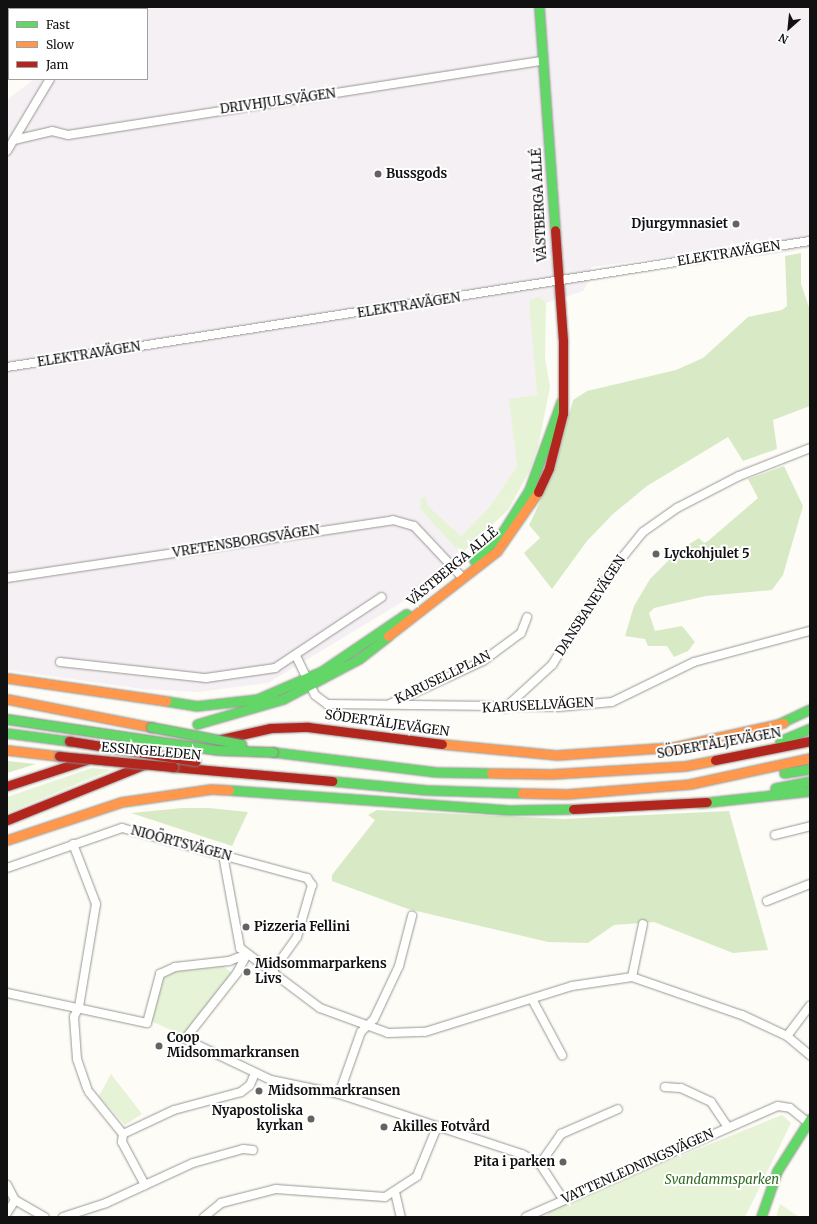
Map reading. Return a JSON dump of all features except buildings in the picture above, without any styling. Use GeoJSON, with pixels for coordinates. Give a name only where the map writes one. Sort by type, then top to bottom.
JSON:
{"type":"FeatureCollection","features":[{"type":"Feature","properties":{"kind":"main road","name":"VÄSTBERGA ALLÉ"},"geometry":{"type":"LineString","coordinates":[[197,724],[240,714],[359,659],[509,538],[537,494],[557,441],[563,414],[560,402],[563,341],[557,282],[539,7]]}},
{"type":"Feature","properties":{"kind":"main road"},"geometry":{"type":"LineString","coordinates":[[7,678],[196,706],[260,699]]}},
{"type":"Feature","properties":{"kind":"main road","name":"VÄSTBERGA ALLÉ"},"geometry":{"type":"LineString","coordinates":[[7,786],[197,724],[260,699],[309,682]]}},
{"type":"Feature","properties":{"kind":"main road","name":"ESSINGELEDEN"},"geometry":{"type":"LineString","coordinates":[[7,699],[151,726],[273,752]]}},
{"type":"Feature","properties":{"kind":"main road"},"geometry":{"type":"LineString","coordinates":[[776,725],[810,709]]}},
{"type":"Feature","properties":{"kind":"main road"},"geometry":{"type":"LineString","coordinates":[[776,725],[810,715]]}},
{"type":"Feature","properties":{"kind":"main road"},"geometry":{"type":"LineString","coordinates":[[7,718],[218,750],[273,752]]}},
{"type":"Feature","properties":{"kind":"main road","name":"SÖDERTÄLJEVÄGEN"},"geometry":{"type":"LineString","coordinates":[[7,820],[165,756],[243,733],[271,728],[333,728],[508,753],[557,755],[674,747],[776,725]]}},
{"type":"Feature","properties":{"kind":"main road"},"geometry":{"type":"LineString","coordinates":[[761,751],[810,728]]}},
{"type":"Feature","properties":{"kind":"main road"},"geometry":{"type":"LineString","coordinates":[[7,733],[69,741],[293,777],[427,790],[567,794],[628,791],[743,775],[810,769]]}},
{"type":"Feature","properties":{"kind":"main road","name":"SÖDERTÄLJEVÄGEN"},"geometry":{"type":"LineString","coordinates":[[273,752],[378,767],[505,775],[685,766],[810,740]]}},
{"type":"Feature","properties":{"kind":"main road","name":"ESSINGELEDEN"},"geometry":{"type":"LineString","coordinates":[[7,750],[173,767],[293,777]]}},
{"type":"Feature","properties":{"kind":"main road"},"geometry":{"type":"LineString","coordinates":[[743,775],[810,758]]}},
{"type":"Feature","properties":{"kind":"main road"},"geometry":{"type":"LineString","coordinates":[[700,803],[810,781]]}},
{"type":"Feature","properties":{"kind":"main road"},"geometry":{"type":"LineString","coordinates":[[7,840],[121,802],[211,789],[508,810],[624,809],[700,803],[810,791]]}},
{"type":"Feature","properties":{"kind":"main road"},"geometry":{"type":"LineString","coordinates":[[761,1217],[777,1171],[808,1121]]}},
{"type":"Feature","properties":{"kind":"street","name":"DRIVHJULSVÄGEN"},"geometry":{"type":"LineString","coordinates":[[14,140],[52,131],[68,135],[543,61]]}},
{"type":"Feature","properties":{"kind":"street"},"geometry":{"type":"LineString","coordinates":[[7,151],[49,80]]}},
{"type":"Feature","properties":{"kind":"street","name":"ELEKTRAVÄGEN"},"geometry":{"type":"LineString","coordinates":[[7,367],[557,282],[810,241]]}},
{"type":"Feature","properties":{"kind":"street","name":"DANSBANEVÄGEN"},"geometry":{"type":"LineString","coordinates":[[505,708],[552,665],[612,570],[643,532],[677,508],[739,476],[810,448]]}},
{"type":"Feature","properties":{"kind":"street","name":"VRETENSBORGSVÄGEN"},"geometry":{"type":"LineString","coordinates":[[7,578],[393,520],[414,526],[461,576]]}},
{"type":"Feature","properties":{"kind":"street"},"geometry":{"type":"LineString","coordinates":[[60,662],[206,678],[275,668],[296,656],[382,597]]}},
{"type":"Feature","properties":{"kind":"street","name":"KARUSELLPLAN"},"geometry":{"type":"LineString","coordinates":[[389,704],[483,661],[521,633],[527,617]]}},
{"type":"Feature","properties":{"kind":"street","name":"KARUSELLVÄGEN"},"geometry":{"type":"LineString","coordinates":[[309,682],[318,699],[327,704],[389,704],[505,708],[612,702],[694,662],[810,630]]}},
{"type":"Feature","properties":{"kind":"street"},"geometry":{"type":"LineString","coordinates":[[296,656],[309,682]]}},
{"type":"Feature","properties":{"kind":"street"},"geometry":{"type":"LineString","coordinates":[[774,835],[810,826]]}},
{"type":"Feature","properties":{"kind":"street","name":"NIOÖRTSVÄGEN"},"geometry":{"type":"LineString","coordinates":[[7,868],[122,828],[312,881],[297,937],[272,972]]}},
{"type":"Feature","properties":{"kind":"street"},"geometry":{"type":"LineString","coordinates":[[73,844],[96,911],[79,1007],[74,1017],[75,1045],[88,1090],[123,1134],[122,1142],[145,1185]]}},
{"type":"Feature","properties":{"kind":"street"},"geometry":{"type":"LineString","coordinates":[[223,855],[236,939],[247,954],[320,1008],[388,1033],[417,1034],[592,981],[632,977],[696,997],[787,1036],[810,1055]]}},
{"type":"Feature","properties":{"kind":"street"},"geometry":{"type":"LineString","coordinates":[[767,901],[810,884]]}},
{"type":"Feature","properties":{"kind":"street"},"geometry":{"type":"LineString","coordinates":[[339,1094],[367,1025],[374,1019],[397,971],[412,916]]}},
{"type":"Feature","properties":{"kind":"street"},"geometry":{"type":"LineString","coordinates":[[632,977],[643,924]]}},
{"type":"Feature","properties":{"kind":"street"},"geometry":{"type":"LineString","coordinates":[[7,993],[79,1007],[147,1023],[160,974],[175,967],[229,961],[247,954]]}},
{"type":"Feature","properties":{"kind":"street"},"geometry":{"type":"LineString","coordinates":[[247,954],[237,973],[186,1040],[255,1073],[339,1094],[522,1154],[540,1164],[562,1199]]}},
{"type":"Feature","properties":{"kind":"street"},"geometry":{"type":"LineString","coordinates":[[532,999],[562,1055]]}},
{"type":"Feature","properties":{"kind":"street"},"geometry":{"type":"LineString","coordinates":[[787,1036],[810,1006]]}},
{"type":"Feature","properties":{"kind":"street"},"geometry":{"type":"LineString","coordinates":[[123,1134],[174,1110],[241,1092],[250,1085],[255,1073]]}},
{"type":"Feature","properties":{"kind":"street","name":"VATTENLEDNINGSVÄGEN"},"geometry":{"type":"LineString","coordinates":[[665,1087],[681,1088],[711,1102],[728,1127]]}},
{"type":"Feature","properties":{"kind":"street","name":"VATTENLEDNINGSVÄGEN"},"geometry":{"type":"LineString","coordinates":[[526,1217],[562,1199],[778,1106],[790,1108],[808,1121]]}},
{"type":"Feature","properties":{"kind":"street"},"geometry":{"type":"LineString","coordinates":[[540,1164],[560,1134],[618,1109]]}},
{"type":"Feature","properties":{"kind":"street"},"geometry":{"type":"LineString","coordinates":[[204,1217],[221,1203],[276,1188],[372,1198],[395,1192],[417,1176],[437,1127]]}},
{"type":"Feature","properties":{"kind":"street"},"geometry":{"type":"LineString","coordinates":[[63,1217],[145,1185],[193,1164],[243,1149],[253,1150]]}},
{"type":"Feature","properties":{"kind":"street"},"geometry":{"type":"LineString","coordinates":[[7,1185],[15,1200],[44,1217]]}},
{"type":"Feature","properties":{"kind":"street"},"geometry":{"type":"LineString","coordinates":[[395,1192],[401,1217]]}},
{"type":"Feature","properties":{"kind":"street"},"geometry":{"type":"LineString","coordinates":[[7,1213],[15,1200]]}},
{"type":"Feature","properties":{"kind":"shaded area"},"geometry":{"type":"Polygon","coordinates":[[[57,7],[810,7],[810,248],[757,257],[758,239],[684,255],[591,267],[591,277],[583,291],[546,303],[539,299],[530,300],[537,395],[514,437],[517,466],[491,505],[461,536],[427,505],[420,509],[461,554],[419,592],[268,683],[199,692],[143,689],[7,670],[7,100],[33,80],[148,80],[148,8],[57,7]]]}},
{"type":"Feature","properties":{"kind":"green space"},"geometry":{"type":"Polygon","coordinates":[[[801,253],[801,284],[810,310],[810,406],[773,420],[777,449],[743,461],[728,437],[647,486],[613,514],[587,541],[552,589],[524,553],[540,538],[529,525],[554,473],[573,400],[587,391],[676,370],[703,358],[748,317],[782,310],[787,306],[785,256],[801,253]]]}},
{"type":"Feature","properties":{"kind":"green space"},"geometry":{"type":"Polygon","coordinates":[[[540,297],[546,303],[545,357],[550,387],[538,447],[529,472],[508,510],[461,554],[420,509],[421,498],[426,497],[427,505],[461,536],[491,505],[517,466],[509,399],[537,395],[529,300],[540,297]]]}},
{"type":"Feature","properties":{"kind":"green space"},"geometry":{"type":"Polygon","coordinates":[[[784,466],[803,506],[783,575],[772,590],[706,596],[654,608],[649,613],[655,631],[682,626],[695,642],[688,651],[674,657],[667,646],[648,646],[645,639],[625,636],[634,606],[650,579],[678,551],[699,538],[704,543],[708,541],[758,498],[748,479],[784,466]]]}},
{"type":"Feature","properties":{"kind":"green space"},"geometry":{"type":"Polygon","coordinates":[[[7,761],[36,764],[7,773],[7,761]]]}},
{"type":"Feature","properties":{"kind":"green space"},"geometry":{"type":"Polygon","coordinates":[[[92,768],[111,770],[7,813],[7,797],[92,768]]]}},
{"type":"Feature","properties":{"kind":"green space"},"geometry":{"type":"Polygon","coordinates":[[[182,808],[209,808],[248,812],[232,846],[131,813],[182,808]]]}},
{"type":"Feature","properties":{"kind":"green space"},"geometry":{"type":"Polygon","coordinates":[[[377,810],[563,819],[729,811],[768,950],[733,953],[654,922],[614,925],[588,943],[548,942],[408,909],[332,881],[332,875],[375,820],[368,815],[377,810]]]}},
{"type":"Feature","properties":{"kind":"green space"},"geometry":{"type":"Polygon","coordinates":[[[223,966],[232,973],[184,1036],[151,1021],[163,979],[171,972],[223,966]]]}},
{"type":"Feature","properties":{"kind":"green space"},"geometry":{"type":"Polygon","coordinates":[[[111,1074],[142,1114],[125,1125],[99,1096],[111,1074]]]}},
{"type":"Feature","properties":{"kind":"green space","name":"Svandammsparken"},"geometry":{"type":"Polygon","coordinates":[[[782,1115],[791,1123],[745,1217],[546,1217],[550,1211],[782,1115]]]}},
{"type":"Feature","properties":{"kind":"green space"},"geometry":{"type":"Polygon","coordinates":[[[780,1204],[799,1217],[776,1217],[780,1204]]]}},
{"type":"Feature","properties":{"kind":"traffic: fast"},"geometry":{"type":"LineString","coordinates":[[539,7],[555,230]]}},
{"type":"Feature","properties":{"kind":"traffic: fast"},"geometry":{"type":"LineString","coordinates":[[474,560],[502,533],[529,490],[561,402]]}},
{"type":"Feature","properties":{"kind":"traffic: fast"},"geometry":{"type":"LineString","coordinates":[[253,701],[322,671],[406,614]]}},
{"type":"Feature","properties":{"kind":"traffic: fast"},"geometry":{"type":"LineString","coordinates":[[197,724],[283,699],[359,659],[388,636]]}},
{"type":"Feature","properties":{"kind":"traffic: fast"},"geometry":{"type":"LineString","coordinates":[[166,701],[196,706],[259,699]]}},
{"type":"Feature","properties":{"kind":"traffic: fast"},"geometry":{"type":"LineString","coordinates":[[776,725],[810,709]]}},
{"type":"Feature","properties":{"kind":"traffic: fast"},"geometry":{"type":"LineString","coordinates":[[7,719],[218,750],[273,752]]}},
{"type":"Feature","properties":{"kind":"traffic: fast"},"geometry":{"type":"LineString","coordinates":[[151,727],[241,744]]}},
{"type":"Feature","properties":{"kind":"traffic: fast"},"geometry":{"type":"LineString","coordinates":[[780,741],[810,728]]}},
{"type":"Feature","properties":{"kind":"traffic: fast"},"geometry":{"type":"LineString","coordinates":[[7,733],[69,741]]}},
{"type":"Feature","properties":{"kind":"traffic: fast"},"geometry":{"type":"LineString","coordinates":[[273,752],[436,772],[491,773]]}},
{"type":"Feature","properties":{"kind":"traffic: fast"},"geometry":{"type":"LineString","coordinates":[[784,773],[810,769]]}},
{"type":"Feature","properties":{"kind":"traffic: fast"},"geometry":{"type":"LineString","coordinates":[[332,781],[427,790],[522,793]]}},
{"type":"Feature","properties":{"kind":"traffic: fast"},"geometry":{"type":"LineString","coordinates":[[775,788],[810,781]]}},
{"type":"Feature","properties":{"kind":"traffic: fast"},"geometry":{"type":"LineString","coordinates":[[229,790],[508,810],[573,809]]}},
{"type":"Feature","properties":{"kind":"traffic: fast"},"geometry":{"type":"LineString","coordinates":[[700,803],[810,791]]}},
{"type":"Feature","properties":{"kind":"traffic: fast"},"geometry":{"type":"LineString","coordinates":[[761,1217],[777,1171],[810,1119]]}},
{"type":"Feature","properties":{"kind":"traffic: slow"},"geometry":{"type":"LineString","coordinates":[[388,636],[497,551],[538,492]]}},
{"type":"Feature","properties":{"kind":"traffic: slow"},"geometry":{"type":"LineString","coordinates":[[7,678],[166,701]]}},
{"type":"Feature","properties":{"kind":"traffic: slow"},"geometry":{"type":"LineString","coordinates":[[7,699],[151,727]]}},
{"type":"Feature","properties":{"kind":"traffic: slow"},"geometry":{"type":"LineString","coordinates":[[442,744],[557,755],[674,747],[783,723]]}},
{"type":"Feature","properties":{"kind":"traffic: slow"},"geometry":{"type":"LineString","coordinates":[[7,750],[59,756]]}},
{"type":"Feature","properties":{"kind":"traffic: slow"},"geometry":{"type":"LineString","coordinates":[[522,793],[567,794],[690,784],[810,758]]}},
{"type":"Feature","properties":{"kind":"traffic: slow"},"geometry":{"type":"LineString","coordinates":[[491,773],[551,774],[685,766],[715,760]]}},
{"type":"Feature","properties":{"kind":"traffic: slow"},"geometry":{"type":"LineString","coordinates":[[7,840],[121,802],[211,789],[229,790]]}},
{"type":"Feature","properties":{"kind":"traffic: jam"},"geometry":{"type":"LineString","coordinates":[[538,492],[549,468],[563,413],[563,341],[555,230]]}},
{"type":"Feature","properties":{"kind":"traffic: jam"},"geometry":{"type":"LineString","coordinates":[[222,739],[271,728],[308,727],[442,744]]}},
{"type":"Feature","properties":{"kind":"traffic: jam"},"geometry":{"type":"LineString","coordinates":[[69,741],[195,761]]}},
{"type":"Feature","properties":{"kind":"traffic: jam"},"geometry":{"type":"LineString","coordinates":[[715,760],[810,741]]}},
{"type":"Feature","properties":{"kind":"traffic: jam"},"geometry":{"type":"LineString","coordinates":[[59,756],[173,767]]}},
{"type":"Feature","properties":{"kind":"traffic: jam"},"geometry":{"type":"LineString","coordinates":[[7,786],[86,760]]}},
{"type":"Feature","properties":{"kind":"traffic: jam"},"geometry":{"type":"LineString","coordinates":[[7,820],[143,765]]}},
{"type":"Feature","properties":{"kind":"traffic: jam"},"geometry":{"type":"LineString","coordinates":[[173,767],[332,781]]}},
{"type":"Feature","properties":{"kind":"traffic: jam"},"geometry":{"type":"LineString","coordinates":[[573,809],[707,802]]}},
{"type":"Feature","properties":{"kind":"place","name":"Bussgods"},"geometry":{"type":"Point","coordinates":[378,174]}},
{"type":"Feature","properties":{"kind":"place","name":"Djurgymnasiet"},"geometry":{"type":"Point","coordinates":[736,224]}},
{"type":"Feature","properties":{"kind":"place","name":"Lyckohjulet 5"},"geometry":{"type":"Point","coordinates":[656,554]}},
{"type":"Feature","properties":{"kind":"place","name":"Pizzeria Fellini"},"geometry":{"type":"Point","coordinates":[246,927]}},
{"type":"Feature","properties":{"kind":"place","name":"Midsommarparkens Livs"},"geometry":{"type":"Point","coordinates":[247,972]}},
{"type":"Feature","properties":{"kind":"place","name":"Coop Midsommarkransen"},"geometry":{"type":"Point","coordinates":[159,1046]}},
{"type":"Feature","properties":{"kind":"place","name":"Midsommarkransen"},"geometry":{"type":"Point","coordinates":[259,1091]}},
{"type":"Feature","properties":{"kind":"place","name":"Nyapostoliska kyrkan"},"geometry":{"type":"Point","coordinates":[311,1119]}},
{"type":"Feature","properties":{"kind":"place","name":"Akilles Fotvård"},"geometry":{"type":"Point","coordinates":[384,1127]}},
{"type":"Feature","properties":{"kind":"place","name":"Pita i parken"},"geometry":{"type":"Point","coordinates":[563,1162]}}]}
